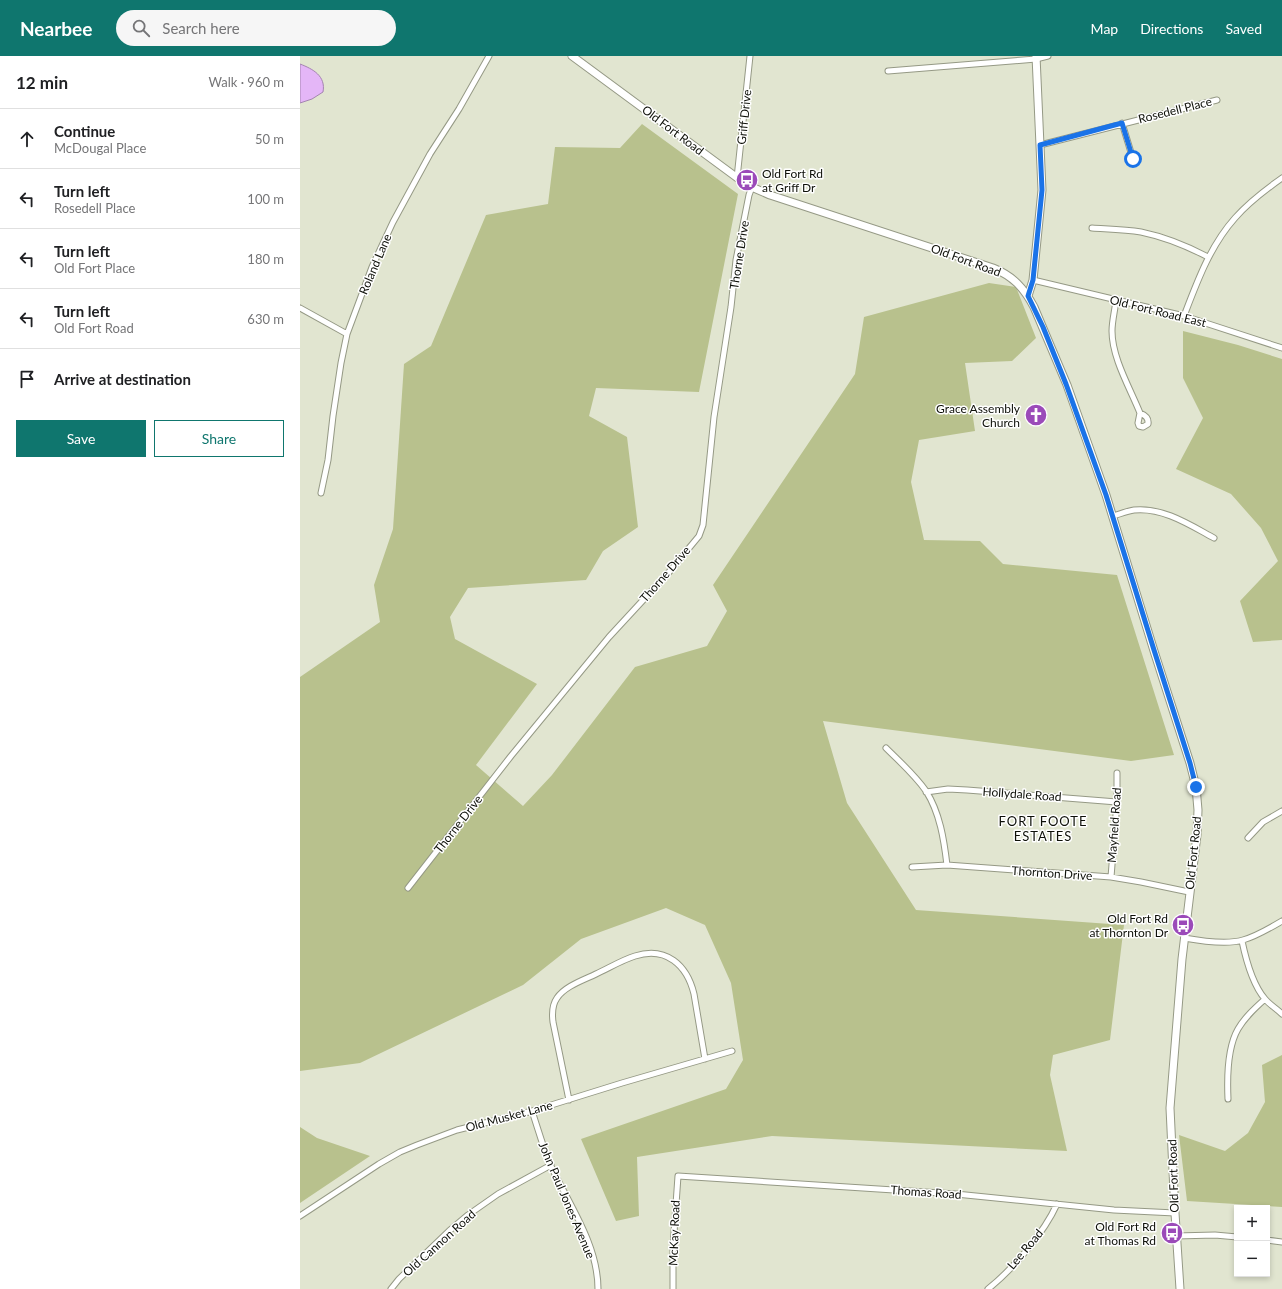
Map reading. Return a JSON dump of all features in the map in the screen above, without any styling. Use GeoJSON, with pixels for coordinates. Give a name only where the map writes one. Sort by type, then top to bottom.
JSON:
{"type":"FeatureCollection","features":[{"type":"Feature","properties":{"kind":"main road","name":"Old Fort Road"},"geometry":{"type":"LineString","coordinates":[[572,56],[737,178],[752,187],[770,195],[993,268],[1013,279],[1028,296],[1043,327],[1066,384],[1113,516],[1194,778],[1197,796],[1198,822],[1184,938],[1170,1108],[1180,1289]]}},
{"type":"Feature","properties":{"kind":"main road"},"geometry":{"type":"LineString","coordinates":[[1028,296],[1033,280],[1042,190],[1036,58]]}},
{"type":"Feature","properties":{"kind":"street","name":"Roland Lane"},"geometry":{"type":"LineString","coordinates":[[321,493],[328,460],[333,416],[347,334],[372,267],[393,222],[430,154],[459,109],[489,56]]}},
{"type":"Feature","properties":{"kind":"street","name":"Griff Drive"},"geometry":{"type":"LineString","coordinates":[[737,178],[750,56]]}},
{"type":"Feature","properties":{"kind":"street"},"geometry":{"type":"LineString","coordinates":[[888,71],[1048,56]]}},
{"type":"Feature","properties":{"kind":"street","name":"Rosedell Place"},"geometry":{"type":"LineString","coordinates":[[1040,145],[1217,100]]}},
{"type":"Feature","properties":{"kind":"street"},"geometry":{"type":"LineString","coordinates":[[1122,123],[1133,159]]}},
{"type":"Feature","properties":{"kind":"street"},"geometry":{"type":"LineString","coordinates":[[1184,316],[1208,257],[1235,217],[1256,197],[1282,178]]}},
{"type":"Feature","properties":{"kind":"street","name":"Thorne Drive"},"geometry":{"type":"LineString","coordinates":[[408,888],[511,756],[609,637],[670,571],[699,536],[702,530],[714,417],[732,307],[736,260],[749,195],[752,187]]}},
{"type":"Feature","properties":{"kind":"street"},"geometry":{"type":"LineString","coordinates":[[1092,228],[1141,232],[1162,237],[1208,257]]}},
{"type":"Feature","properties":{"kind":"street","name":"Old Fort Road East"},"geometry":{"type":"LineString","coordinates":[[1033,280],[1184,316],[1282,348]]}},
{"type":"Feature","properties":{"kind":"street"},"geometry":{"type":"LineString","coordinates":[[1116,300],[1112,330],[1114,345],[1117,358],[1140,413]]}},
{"type":"Feature","properties":{"kind":"street"},"geometry":{"type":"LineString","coordinates":[[300,308],[347,334]]}},
{"type":"Feature","properties":{"kind":"street"},"geometry":{"type":"LineString","coordinates":[[1113,516],[1133,510],[1157,512],[1173,517],[1214,538]]}},
{"type":"Feature","properties":{"kind":"street"},"geometry":{"type":"LineString","coordinates":[[886,748],[916,778],[926,792],[940,825],[947,865]]}},
{"type":"Feature","properties":{"kind":"street","name":"Mayfield Road"},"geometry":{"type":"LineString","coordinates":[[1111,877],[1117,802],[1117,773]]}},
{"type":"Feature","properties":{"kind":"street","name":"Hollydale Road"},"geometry":{"type":"LineString","coordinates":[[926,792],[948,789],[1117,802]]}},
{"type":"Feature","properties":{"kind":"street"},"geometry":{"type":"LineString","coordinates":[[1248,838],[1263,822],[1282,811]]}},
{"type":"Feature","properties":{"kind":"street","name":"Thornton Drive"},"geometry":{"type":"LineString","coordinates":[[912,867],[947,865],[1111,877],[1189,892]]}},
{"type":"Feature","properties":{"kind":"street"},"geometry":{"type":"LineString","coordinates":[[1184,938],[1208,942],[1242,941],[1268,930],[1282,921]]}},
{"type":"Feature","properties":{"kind":"street"},"geometry":{"type":"LineString","coordinates":[[1242,941],[1254,980],[1265,999],[1282,1014]]}},
{"type":"Feature","properties":{"kind":"street"},"geometry":{"type":"LineString","coordinates":[[570,1100],[553,1022],[552,1013],[557,998],[563,991],[575,984],[636,956],[662,954],[669,957],[685,972],[692,985],[705,1058]]}},
{"type":"Feature","properties":{"kind":"street"},"geometry":{"type":"LineString","coordinates":[[1228,1099],[1227,1077],[1229,1056],[1237,1030],[1251,1011],[1265,999]]}},
{"type":"Feature","properties":{"kind":"street","name":"Old Musket Lane"},"geometry":{"type":"LineString","coordinates":[[300,1216],[359,1176],[400,1152],[457,1130],[532,1111],[732,1051]]}},
{"type":"Feature","properties":{"kind":"street","name":"John Paul Jones Avenue"},"geometry":{"type":"LineString","coordinates":[[532,1111],[545,1151],[589,1245],[597,1269],[598,1289]]}},
{"type":"Feature","properties":{"kind":"street","name":"Old Cannon Road"},"geometry":{"type":"LineString","coordinates":[[391,1289],[399,1279],[468,1215],[498,1194],[551,1165]]}},
{"type":"Feature","properties":{"kind":"street","name":"Thomas Road"},"geometry":{"type":"LineString","coordinates":[[678,1176],[940,1193],[1114,1210],[1175,1213]]}},
{"type":"Feature","properties":{"kind":"street","name":"McKay Road"},"geometry":{"type":"LineString","coordinates":[[673,1289],[673,1247],[678,1176]]}},
{"type":"Feature","properties":{"kind":"street","name":"Lee Road"},"geometry":{"type":"LineString","coordinates":[[988,1289],[1027,1249],[1050,1220],[1057,1204]]}},
{"type":"Feature","properties":{"kind":"street"},"geometry":{"type":"LineString","coordinates":[[1176,1236],[1215,1235],[1234,1237]]}},
{"type":"Feature","properties":{"kind":"street"},"geometry":{"type":"LineString","coordinates":[[1270,1240],[1282,1242]]}},
{"type":"Feature","properties":{"kind":"green space"},"geometry":{"type":"Polygon","coordinates":[[[642,124],[738,194],[699,392],[596,388],[589,416],[627,437],[638,527],[603,551],[586,580],[468,588],[450,617],[455,639],[537,684],[476,765],[523,806],[552,775],[635,667],[707,646],[727,611],[713,585],[855,374],[864,317],[989,283],[1016,287],[1036,338],[1012,361],[965,363],[975,431],[919,440],[911,482],[924,540],[980,541],[1003,564],[1117,575],[1174,755],[1131,761],[823,721],[847,803],[916,910],[1124,925],[1110,1040],[1053,1055],[1050,1075],[1067,1151],[772,1136],[637,1157],[639,1216],[616,1221],[581,1139],[726,1089],[743,1060],[731,983],[705,925],[666,908],[581,939],[523,985],[360,1063],[300,1071],[300,677],[380,622],[374,585],[393,529],[404,364],[431,346],[486,215],[548,204],[555,147],[620,148],[642,124]]]}},
{"type":"Feature","properties":{"kind":"green space"},"geometry":{"type":"Polygon","coordinates":[[[1183,331],[1238,345],[1282,359],[1282,640],[1253,642],[1240,601],[1278,561],[1261,528],[1231,494],[1176,469],[1203,418],[1183,378],[1183,331]]]}},
{"type":"Feature","properties":{"kind":"green space"},"geometry":{"type":"Polygon","coordinates":[[[1282,1055],[1282,1207],[1270,1206],[1270,1205],[1187,1201],[1179,1135],[1225,1151],[1248,1133],[1265,1102],[1262,1065],[1282,1055]]]}},
{"type":"Feature","properties":{"kind":"green space"},"geometry":{"type":"Polygon","coordinates":[[[300,1127],[317,1138],[370,1156],[300,1203],[300,1127]]]}},
{"type":"Feature","properties":{"kind":"shaded area"},"geometry":{"type":"Polygon","coordinates":[[[300,64],[310,68],[318,74],[322,82],[323,92],[312,99],[300,103],[300,64]]]}},
{"type":"Feature","properties":{"kind":"place","name":"Old Fort Rd at Griff Dr"},"geometry":{"type":"Point","coordinates":[747,180]}},
{"type":"Feature","properties":{"kind":"place","name":"Grace Assembly Church"},"geometry":{"type":"Point","coordinates":[1036,415]}},
{"type":"Feature","properties":{"kind":"place","name":"Old Fort Rd at Thornton Dr"},"geometry":{"type":"Point","coordinates":[1183,925]}},
{"type":"Feature","properties":{"kind":"place","name":"Old Fort Rd at Thomas Rd"},"geometry":{"type":"Point","coordinates":[1172,1233]}},
{"type":"Feature","properties":{"kind":"district","name":"FORT FOOTE ESTATES"},"geometry":{"type":"Point","coordinates":[1043,828]}},
{"type":"Feature","properties":{"kind":"route"},"geometry":{"type":"LineString","coordinates":[[1133,159],[1122,123],[1040,145],[1042,190],[1033,280],[1028,296],[1056,356],[1106,495],[1190,763],[1196,787]]}}]}
